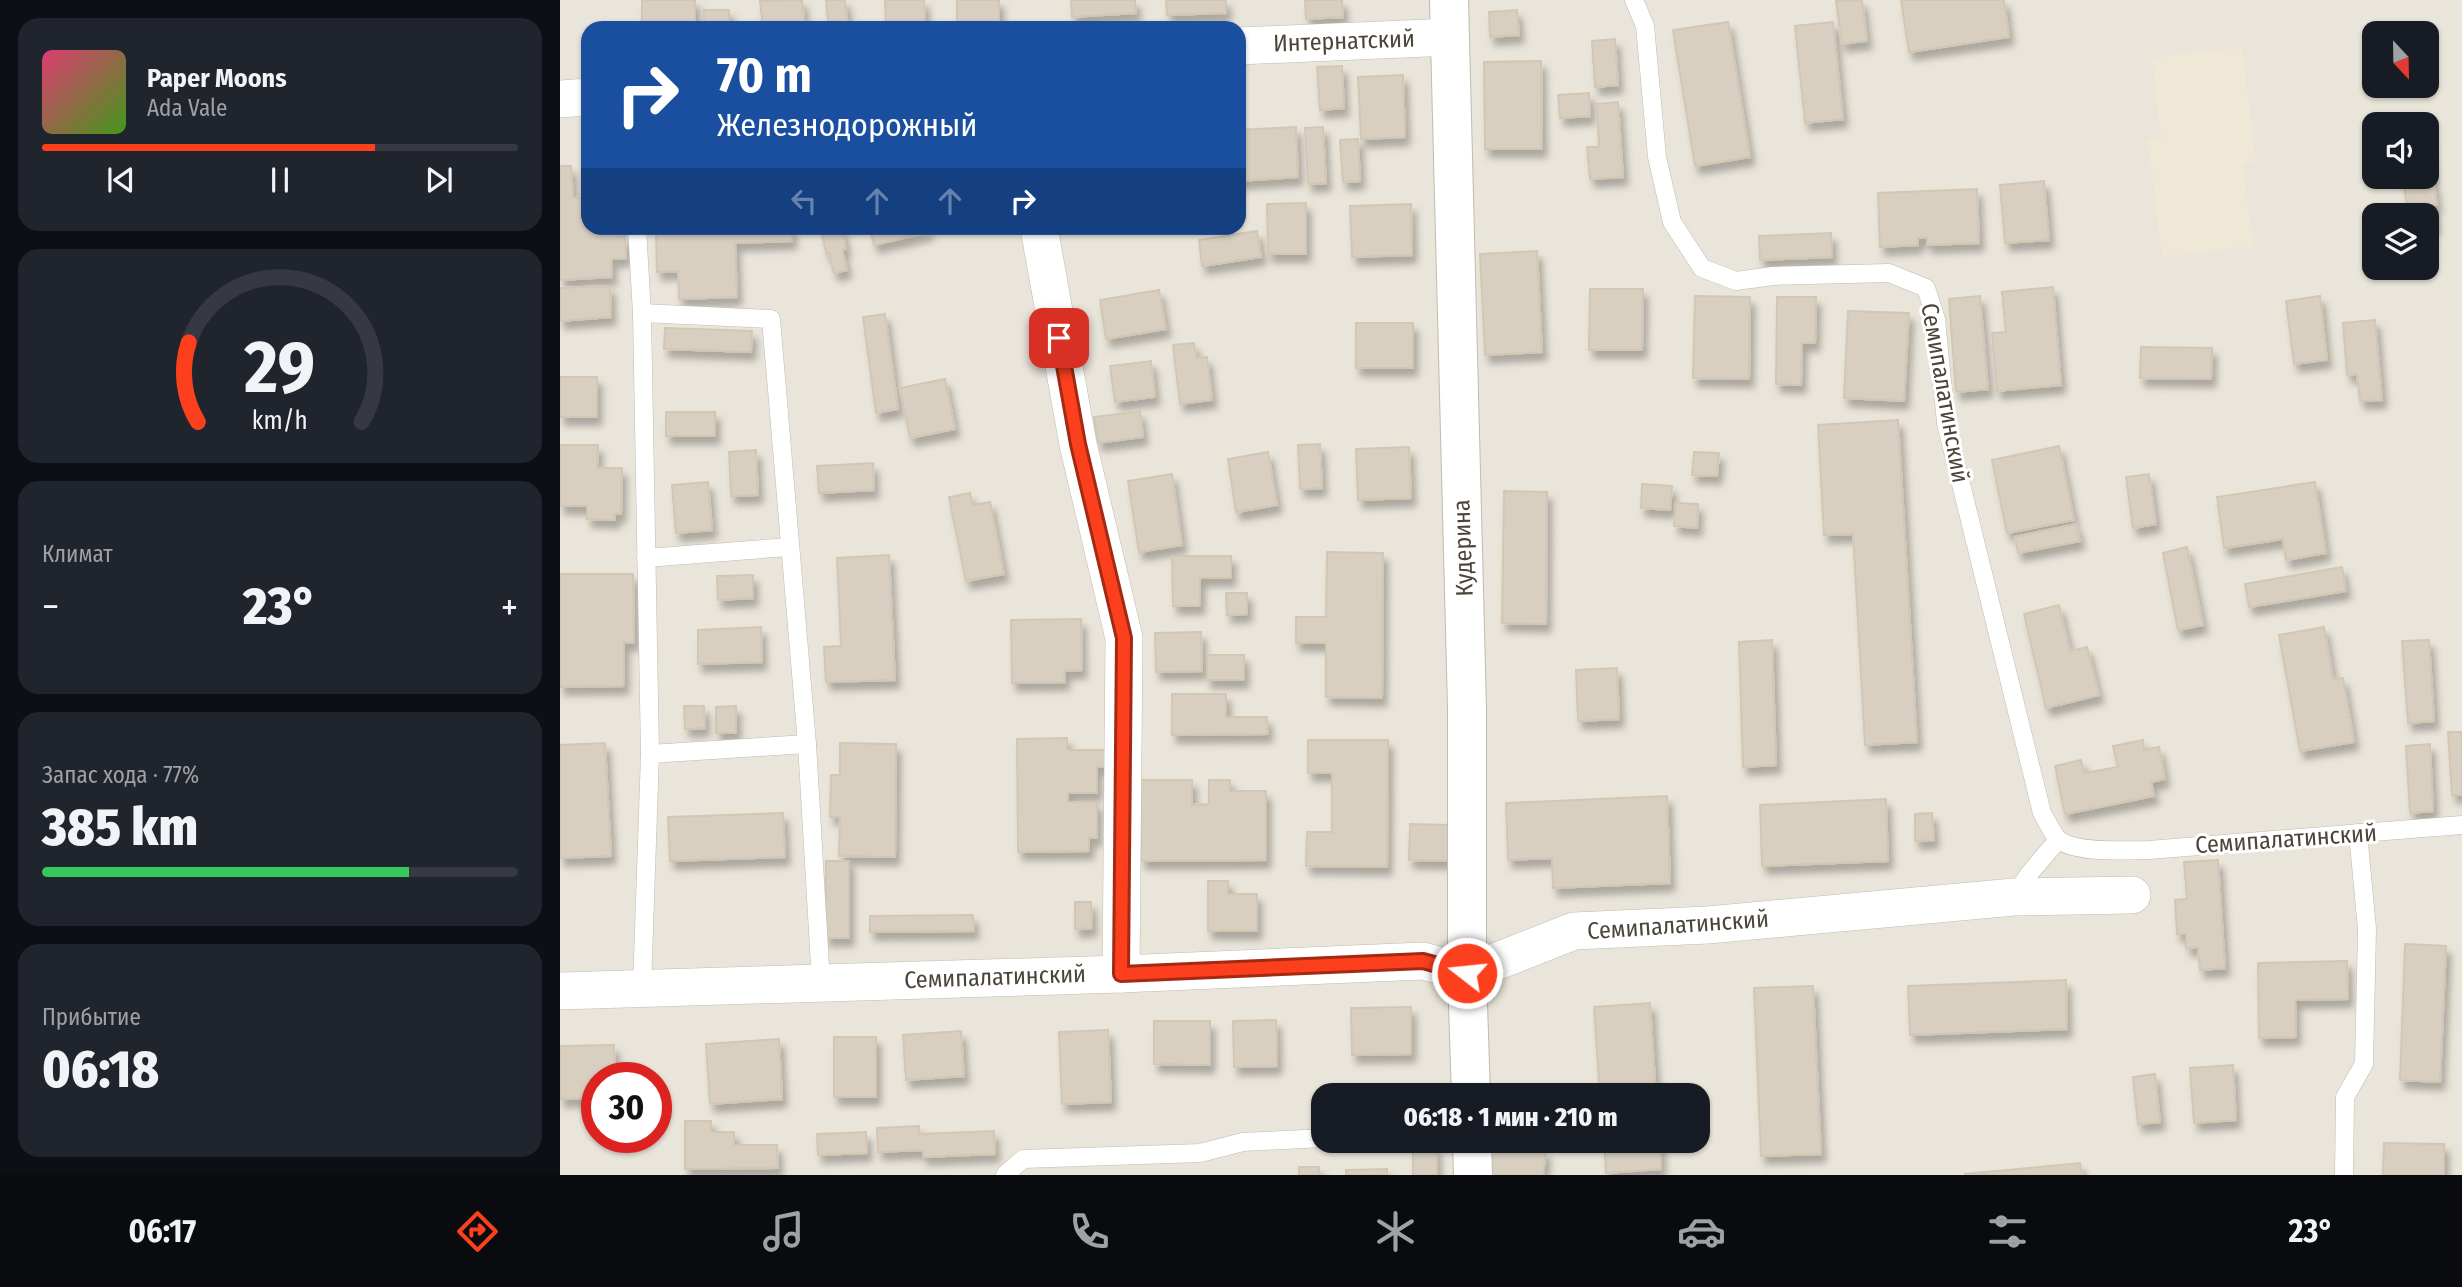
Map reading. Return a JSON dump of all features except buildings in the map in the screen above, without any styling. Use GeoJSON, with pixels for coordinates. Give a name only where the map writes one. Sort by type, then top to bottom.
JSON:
{"type":"FeatureCollection","features":[{"type":"Feature","properties":{"kind":"street","name":"Интернатский"},"geometry":{"type":"LineString","coordinates":[[1246,45],[1449,18]]}},
{"type":"Feature","properties":{"kind":"street","name":"Кудерина"},"geometry":{"type":"LineString","coordinates":[[1449,18],[1467,709],[1467,973],[1471,1083]]}},
{"type":"Feature","properties":{"kind":"street"},"geometry":{"type":"LineString","coordinates":[[560,99],[581,98]]}},
{"type":"Feature","properties":{"kind":"street"},"geometry":{"type":"LineString","coordinates":[[1040,235],[1078,444],[1124,638],[1121,974]]}},
{"type":"Feature","properties":{"kind":"street","name":"Семипалатинский"},"geometry":{"type":"LineString","coordinates":[[560,991],[1121,974],[1423,961],[1467,973],[1574,931],[1707,925],[2014,897],[2132,895]]}},
{"type":"Feature","properties":{"kind":"street"},"geometry":{"type":"LineString","coordinates":[[1472,1153],[1473,1175]]}},
{"type":"Feature","properties":{"kind":"lane","name":"Семипалатинский"},"geometry":{"type":"LineString","coordinates":[[1634,0],[1645,26],[1657,157],[1672,222],[1702,268],[1736,281],[1773,276],[1889,273],[1926,288],[1936,319],[1946,423],[2042,813],[2058,840],[2103,850],[2150,850],[2462,825]]}},
{"type":"Feature","properties":{"kind":"lane"},"geometry":{"type":"LineString","coordinates":[[637,235],[642,313],[650,754],[642,988]]}},
{"type":"Feature","properties":{"kind":"lane"},"geometry":{"type":"LineString","coordinates":[[642,313],[771,318],[807,744],[821,983]]}},
{"type":"Feature","properties":{"kind":"lane"},"geometry":{"type":"LineString","coordinates":[[646,558],[789,547]]}},
{"type":"Feature","properties":{"kind":"lane"},"geometry":{"type":"LineString","coordinates":[[650,754],[807,744]]}},
{"type":"Feature","properties":{"kind":"lane"},"geometry":{"type":"LineString","coordinates":[[2344,1175],[2345,1097],[2364,1064],[2367,929],[2358,833]]}},
{"type":"Feature","properties":{"kind":"lane"},"geometry":{"type":"LineString","coordinates":[[2014,897],[2029,874],[2058,840]]}},
{"type":"Feature","properties":{"kind":"lane"},"geometry":{"type":"LineString","coordinates":[[1005,1175],[1023,1159],[1200,1153],[1243,1142],[1311,1139]]}},
{"type":"Feature","properties":{"kind":"shaded area"},"geometry":{"type":"Polygon","coordinates":[[[560,0],[2462,0],[2462,1175],[560,1175],[560,0]]]}},
{"type":"Feature","properties":{"kind":"shaded area"},"geometry":{"type":"Polygon","coordinates":[[[2242,47],[2256,162],[2243,164],[2253,246],[2162,257],[2148,141],[2161,139],[2152,58],[2242,47]]]}},
{"type":"Feature","properties":{"kind":"route"},"geometry":{"type":"LineString","coordinates":[[1059,338],[1078,444],[1124,638],[1121,974],[1423,961],[1467,973]]}}]}
